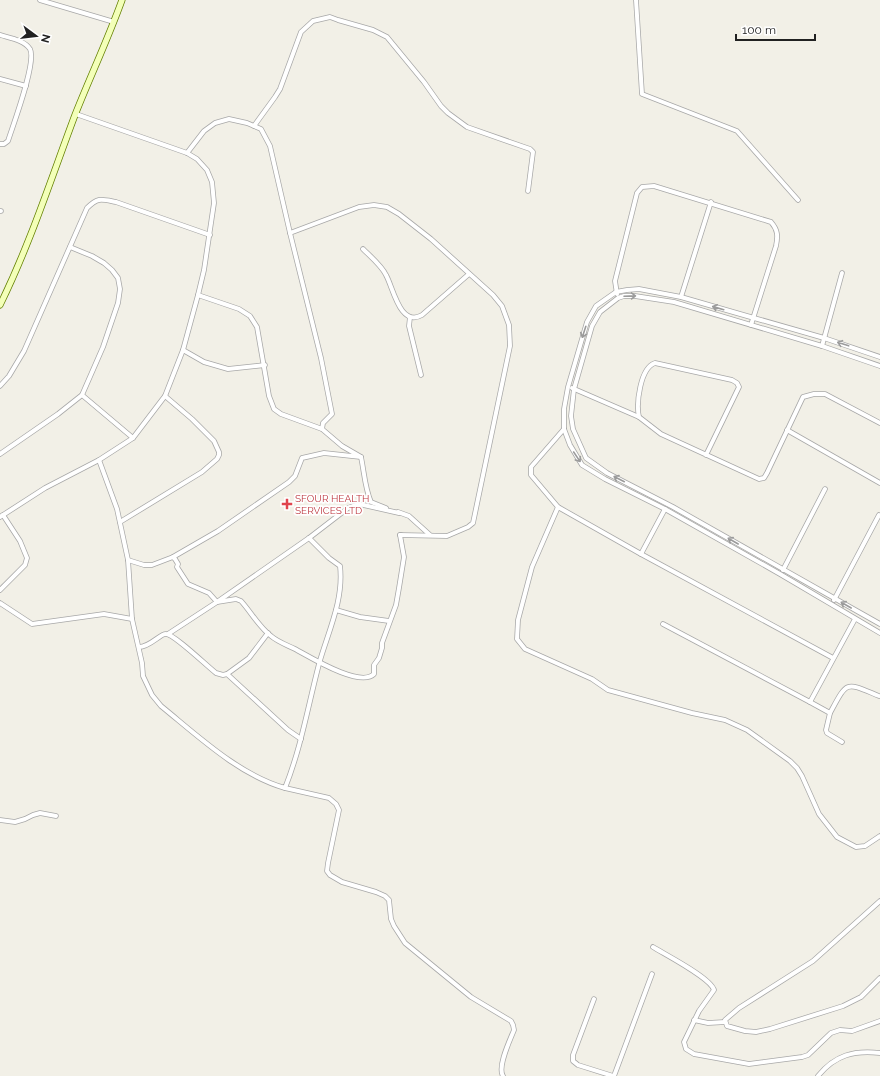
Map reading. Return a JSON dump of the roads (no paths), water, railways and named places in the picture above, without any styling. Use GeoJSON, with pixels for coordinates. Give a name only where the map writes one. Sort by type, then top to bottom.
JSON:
{"type":"FeatureCollection","features":[{"type":"Feature","properties":{"kind":"main road"},"geometry":{"type":"LineString","coordinates":[[0,305],[27,243],[76,114],[122,0]]}},
{"type":"Feature","properties":{"kind":"street"},"geometry":{"type":"LineString","coordinates":[[40,0],[114,22]]}},
{"type":"Feature","properties":{"kind":"street"},"geometry":{"type":"LineString","coordinates":[[636,0],[642,94],[736,131],[798,200]]}},
{"type":"Feature","properties":{"kind":"street"},"geometry":{"type":"LineString","coordinates":[[254,126],[280,89],[301,32],[313,21],[330,17],[373,30],[387,37],[424,82],[441,106],[467,127],[530,149],[533,152],[528,191]]}},
{"type":"Feature","properties":{"kind":"street"},"geometry":{"type":"LineString","coordinates":[[0,35],[25,44],[30,50],[32,57],[26,86],[8,141],[4,144],[0,144]]}},
{"type":"Feature","properties":{"kind":"street"},"geometry":{"type":"LineString","coordinates":[[0,79],[26,86]]}},
{"type":"Feature","properties":{"kind":"street"},"geometry":{"type":"LineString","coordinates":[[0,590],[25,565],[27,558],[20,541],[2,516],[45,488],[99,460],[133,438],[165,396],[183,350],[204,270],[210,235],[214,203],[212,182],[207,170],[197,159],[187,153],[76,114]]}},
{"type":"Feature","properties":{"kind":"street"},"geometry":{"type":"LineString","coordinates":[[187,153],[204,132],[215,123],[229,119],[247,123],[260,129],[270,146],[321,358],[332,414],[323,423],[322,430]]}},
{"type":"Feature","properties":{"kind":"street"},"geometry":{"type":"LineString","coordinates":[[618,298],[615,280],[637,193],[642,187],[654,186],[711,202],[771,222],[777,231],[778,237],[773,259],[751,325]]}},
{"type":"Feature","properties":{"kind":"street"},"geometry":{"type":"LineString","coordinates":[[0,386],[9,376],[24,351],[87,208],[95,200],[104,199],[116,202],[210,235]]}},
{"type":"Feature","properties":{"kind":"street"},"geometry":{"type":"LineString","coordinates":[[680,297],[711,202]]}},
{"type":"Feature","properties":{"kind":"street"},"geometry":{"type":"LineString","coordinates":[[290,233],[359,207],[374,205],[387,207],[399,214],[431,239],[493,295],[502,306],[510,325],[510,346],[473,523],[468,527],[447,536],[400,535]]}},
{"type":"Feature","properties":{"kind":"street"},"geometry":{"type":"LineString","coordinates":[[0,454],[58,414],[82,395],[103,347],[118,303],[120,289],[118,278],[112,270],[104,263],[70,247]]}},
{"type":"Feature","properties":{"kind":"street"},"geometry":{"type":"LineString","coordinates":[[363,249],[386,274],[399,306],[410,317],[414,318],[422,315],[469,274]]}},
{"type":"Feature","properties":{"kind":"street"},"geometry":{"type":"LineString","coordinates":[[822,346],[842,273]]}},
{"type":"Feature","properties":{"kind":"street"},"geometry":{"type":"LineString","coordinates":[[880,356],[824,338],[680,297],[639,289],[627,290],[616,292],[596,306],[587,322],[568,387],[564,409],[564,429],[570,445],[582,464],[605,479],[665,509],[832,603],[855,619],[880,633]]}},
{"type":"Feature","properties":{"kind":"street"},"geometry":{"type":"LineString","coordinates":[[198,295],[239,309],[250,316],[257,327],[265,365],[269,396],[274,409],[281,414],[322,430],[342,446],[361,457],[371,502],[399,513]]}},
{"type":"Feature","properties":{"kind":"street"},"geometry":{"type":"LineString","coordinates":[[880,366],[822,346],[674,302],[635,296],[624,296],[618,298],[600,312],[592,326],[574,389],[571,416],[573,429],[586,458],[607,473],[673,507],[880,624]]}},
{"type":"Feature","properties":{"kind":"street"},"geometry":{"type":"LineString","coordinates":[[410,317],[409,326],[421,375]]}},
{"type":"Feature","properties":{"kind":"street"},"geometry":{"type":"LineString","coordinates":[[183,350],[204,362],[228,368],[265,365]]}},
{"type":"Feature","properties":{"kind":"street"},"geometry":{"type":"LineString","coordinates":[[639,417],[637,404],[644,374],[652,364],[656,363],[732,380],[737,383],[739,387],[706,455]]}},
{"type":"Feature","properties":{"kind":"street"},"geometry":{"type":"LineString","coordinates":[[568,387],[639,417],[661,434],[759,479],[764,478],[767,473],[803,397],[814,394],[825,394],[880,423]]}},
{"type":"Feature","properties":{"kind":"street"},"geometry":{"type":"LineString","coordinates":[[82,395],[133,438]]}},
{"type":"Feature","properties":{"kind":"street"},"geometry":{"type":"LineString","coordinates":[[120,522],[202,472],[217,459],[219,455],[214,441],[192,419],[165,396]]}},
{"type":"Feature","properties":{"kind":"street"},"geometry":{"type":"LineString","coordinates":[[564,429],[531,467],[531,475],[558,507],[641,554],[833,658]]}},
{"type":"Feature","properties":{"kind":"street"},"geometry":{"type":"LineString","coordinates":[[787,430],[880,483]]}},
{"type":"Feature","properties":{"kind":"street"},"geometry":{"type":"LineString","coordinates":[[128,560],[144,565],[152,565],[218,531],[289,482],[295,476],[302,458],[324,453],[361,457]]}},
{"type":"Feature","properties":{"kind":"street"},"geometry":{"type":"LineString","coordinates":[[99,460],[117,508],[128,560],[132,619],[144,676],[152,695],[161,706],[227,759],[264,781],[285,788],[329,798],[336,804],[339,810],[327,871],[330,875],[342,882],[385,896],[389,900],[391,919],[405,943],[471,997],[510,1020],[513,1024],[514,1030],[500,1072],[502,1076]]}},
{"type":"Feature","properties":{"kind":"street"},"geometry":{"type":"LineString","coordinates":[[780,574],[825,489]]}},
{"type":"Feature","properties":{"kind":"street"},"geometry":{"type":"LineString","coordinates":[[138,647],[146,646],[164,634],[168,634],[218,602],[309,538],[348,508],[359,504],[409,516],[430,535],[400,535]]}},
{"type":"Feature","properties":{"kind":"street"},"geometry":{"type":"LineString","coordinates":[[558,507],[532,566],[518,620],[517,639],[525,649],[592,679],[608,690],[692,713],[725,720],[747,730],[790,761],[797,768],[819,814],[836,837],[856,847],[864,846],[880,836]]}},
{"type":"Feature","properties":{"kind":"street"},"geometry":{"type":"LineString","coordinates":[[641,554],[665,509]]}},
{"type":"Feature","properties":{"kind":"street"},"geometry":{"type":"LineString","coordinates":[[832,603],[878,516]]}},
{"type":"Feature","properties":{"kind":"street"},"geometry":{"type":"LineString","coordinates":[[218,602],[236,599],[241,601],[268,633],[277,640],[334,671],[360,677],[372,676],[375,670],[374,665],[379,658],[382,642],[396,605],[404,557],[400,535]]}},
{"type":"Feature","properties":{"kind":"street"},"geometry":{"type":"LineString","coordinates":[[285,788],[295,764],[320,663],[336,610],[341,577],[340,566],[329,558],[309,538]]}},
{"type":"Feature","properties":{"kind":"street"},"geometry":{"type":"LineString","coordinates":[[172,556],[178,564],[177,567],[188,584],[209,593],[218,602]]}},
{"type":"Feature","properties":{"kind":"street"},"geometry":{"type":"LineString","coordinates":[[0,603],[32,624],[104,614],[132,619]]}},
{"type":"Feature","properties":{"kind":"street"},"geometry":{"type":"LineString","coordinates":[[336,610],[389,621]]}},
{"type":"Feature","properties":{"kind":"street"},"geometry":{"type":"LineString","coordinates":[[810,702],[855,619]]}},
{"type":"Feature","properties":{"kind":"street"},"geometry":{"type":"LineString","coordinates":[[663,624],[830,713]]}},
{"type":"Feature","properties":{"kind":"street"},"geometry":{"type":"LineString","coordinates":[[168,634],[216,673],[223,675],[227,674],[249,658],[268,633]]}},
{"type":"Feature","properties":{"kind":"street"},"geometry":{"type":"LineString","coordinates":[[227,674],[288,730],[301,739]]}},
{"type":"Feature","properties":{"kind":"street"},"geometry":{"type":"LineString","coordinates":[[842,742],[827,733],[826,730],[830,713],[842,691],[847,686],[852,685],[879,696]]}},
{"type":"Feature","properties":{"kind":"street"},"geometry":{"type":"LineString","coordinates":[[0,820],[16,822],[25,820],[40,813],[56,816]]}},
{"type":"Feature","properties":{"kind":"street"},"geometry":{"type":"LineString","coordinates":[[725,1022],[725,1020],[739,1008],[813,961],[880,901]]}},
{"type":"Feature","properties":{"kind":"street"},"geometry":{"type":"LineString","coordinates":[[653,947],[698,974],[713,987],[714,990],[699,1011],[684,1042],[686,1050],[694,1054],[749,1064],[802,1057],[808,1055],[831,1033],[840,1030],[852,1031],[880,1021]]}},
{"type":"Feature","properties":{"kind":"street"},"geometry":{"type":"LineString","coordinates":[[594,999],[573,1055],[573,1061],[578,1065],[614,1076],[652,974]]}},
{"type":"Feature","properties":{"kind":"street"},"geometry":{"type":"LineString","coordinates":[[725,1022],[727,1026],[745,1031],[756,1032],[770,1029],[843,1006],[861,997],[880,978]]}},
{"type":"Feature","properties":{"kind":"street"},"geometry":{"type":"LineString","coordinates":[[694,1020],[708,1023],[725,1022]]}},
{"type":"Feature","properties":{"kind":"street"},"geometry":{"type":"LineString","coordinates":[[818,1076],[827,1066],[843,1056],[855,1052],[880,1053]]}},
{"type":"Feature","properties":{"kind":"place","name":"SFOUR HEALTH SERVICES LTD"},"geometry":{"type":"Point","coordinates":[287,504]}}]}
